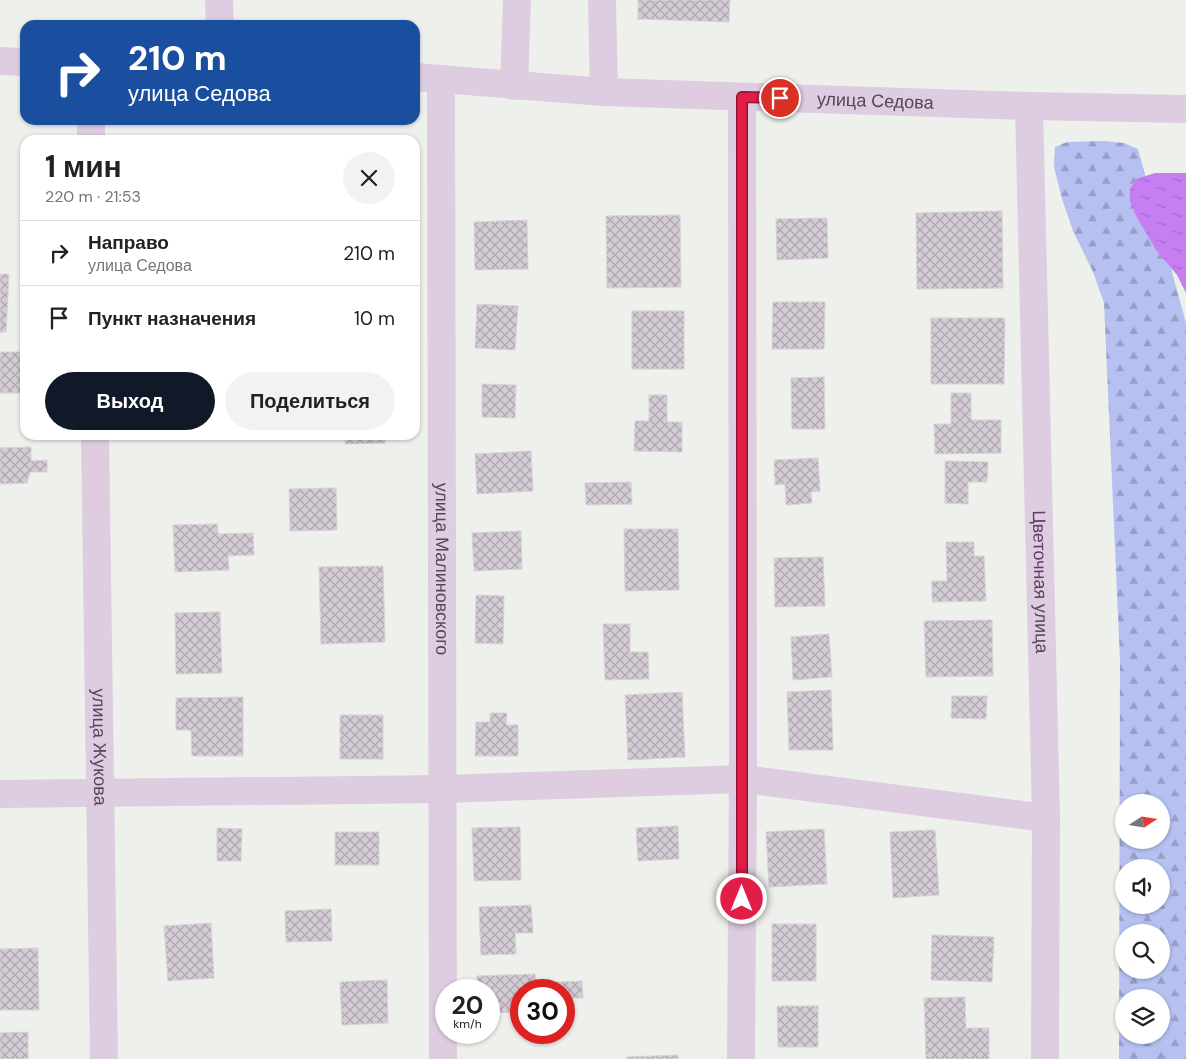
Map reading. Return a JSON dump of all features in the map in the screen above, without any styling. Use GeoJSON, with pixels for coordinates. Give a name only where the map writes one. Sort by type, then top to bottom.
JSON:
{"type":"FeatureCollection","features":[{"type":"Feature","properties":{"kind":"street"},"geometry":{"type":"LineString","coordinates":[[219,0],[220,20]]}},
{"type":"Feature","properties":{"kind":"street"},"geometry":{"type":"LineString","coordinates":[[514,86],[518,0]]}},
{"type":"Feature","properties":{"kind":"street"},"geometry":{"type":"LineString","coordinates":[[602,0],[604,92]]}},
{"type":"Feature","properties":{"kind":"street"},"geometry":{"type":"LineString","coordinates":[[0,61],[20,62]]}},
{"type":"Feature","properties":{"kind":"street","name":"улица Седова"},"geometry":{"type":"LineString","coordinates":[[428,78],[604,92],[1028,106],[1186,109]]}},
{"type":"Feature","properties":{"kind":"street","name":"улица Малиновского"},"geometry":{"type":"LineString","coordinates":[[428,78],[444,789],[443,1059]]}},
{"type":"Feature","properties":{"kind":"street"},"geometry":{"type":"LineString","coordinates":[[741,1059],[743,779],[742,97]]}},
{"type":"Feature","properties":{"kind":"street","name":"Цветочная улица"},"geometry":{"type":"LineString","coordinates":[[1028,106],[1046,818],[1045,1059]]}},
{"type":"Feature","properties":{"kind":"street","name":"улица Жукова"},"geometry":{"type":"LineString","coordinates":[[96,440],[104,1059]]}},
{"type":"Feature","properties":{"kind":"street"},"geometry":{"type":"LineString","coordinates":[[0,794],[444,789],[743,779],[1046,818]]}},
{"type":"Feature","properties":{"kind":"green space"},"geometry":{"type":"Polygon","coordinates":[[[1104,141],[1124,143],[1138,149],[1186,323],[1186,1059],[1119,1059],[1119,1044],[1170,1044],[1170,989],[1119,989],[1119,979],[1170,979],[1170,924],[1119,924],[1119,914],[1170,914],[1170,859],[1120,859],[1120,849],[1170,849],[1170,794],[1120,794],[1120,660],[1104,303],[1093,272],[1073,231],[1062,199],[1054,167],[1055,147],[1067,142],[1104,141]]]}},
{"type":"Feature","properties":{"kind":"water"},"geometry":{"type":"Polygon","coordinates":[[[1155,173],[1186,173],[1186,293],[1177,275],[1156,250],[1136,216],[1130,201],[1130,189],[1136,179],[1155,173]]]}},
{"type":"Feature","properties":{"kind":"building"},"geometry":{"type":"Polygon","coordinates":[[[638,0],[730,0],[729,22],[638,19],[638,0]]]}},
{"type":"Feature","properties":{"kind":"building"},"geometry":{"type":"Polygon","coordinates":[[[1002,211],[1003,288],[917,289],[916,213],[1002,211]]]}},
{"type":"Feature","properties":{"kind":"building"},"geometry":{"type":"Polygon","coordinates":[[[680,215],[681,287],[607,288],[606,216],[680,215]]]}},
{"type":"Feature","properties":{"kind":"building"},"geometry":{"type":"Polygon","coordinates":[[[827,218],[828,258],[777,260],[776,219],[827,218]]]}},
{"type":"Feature","properties":{"kind":"building"},"geometry":{"type":"Polygon","coordinates":[[[527,220],[528,269],[475,270],[474,222],[527,220]]]}},
{"type":"Feature","properties":{"kind":"building"},"geometry":{"type":"Polygon","coordinates":[[[0,274],[9,274],[6,332],[0,332],[0,274]]]}},
{"type":"Feature","properties":{"kind":"building"},"geometry":{"type":"Polygon","coordinates":[[[773,302],[825,302],[824,349],[772,349],[773,302]]]}},
{"type":"Feature","properties":{"kind":"building"},"geometry":{"type":"Polygon","coordinates":[[[477,304],[518,306],[515,350],[475,348],[477,304]]]}},
{"type":"Feature","properties":{"kind":"building"},"geometry":{"type":"Polygon","coordinates":[[[632,311],[684,311],[684,369],[632,369],[632,311]]]}},
{"type":"Feature","properties":{"kind":"building"},"geometry":{"type":"Polygon","coordinates":[[[931,318],[1005,318],[1004,384],[931,384],[931,318]]]}},
{"type":"Feature","properties":{"kind":"building"},"geometry":{"type":"Polygon","coordinates":[[[0,352],[20,352],[20,393],[0,393],[0,352]]]}},
{"type":"Feature","properties":{"kind":"building"},"geometry":{"type":"Polygon","coordinates":[[[824,377],[825,429],[792,429],[791,378],[824,377]]]}},
{"type":"Feature","properties":{"kind":"building"},"geometry":{"type":"Polygon","coordinates":[[[482,384],[516,385],[515,418],[482,417],[482,384]]]}},
{"type":"Feature","properties":{"kind":"building"},"geometry":{"type":"Polygon","coordinates":[[[951,393],[971,393],[971,420],[1001,420],[1001,453],[935,454],[934,424],[951,424],[951,393]]]}},
{"type":"Feature","properties":{"kind":"building"},"geometry":{"type":"Polygon","coordinates":[[[649,395],[667,395],[667,422],[682,422],[682,452],[634,451],[635,421],[649,421],[649,395]]]}},
{"type":"Feature","properties":{"kind":"building"},"geometry":{"type":"Polygon","coordinates":[[[345,440],[385,440],[385,443],[345,444],[345,440]]]}},
{"type":"Feature","properties":{"kind":"building"},"geometry":{"type":"Polygon","coordinates":[[[31,447],[31,461],[47,460],[47,472],[30,472],[27,483],[0,484],[0,448],[31,447]]]}},
{"type":"Feature","properties":{"kind":"building"},"geometry":{"type":"Polygon","coordinates":[[[531,451],[533,491],[477,494],[475,454],[531,451]]]}},
{"type":"Feature","properties":{"kind":"building"},"geometry":{"type":"Polygon","coordinates":[[[818,458],[820,491],[811,492],[812,503],[786,505],[785,484],[775,485],[774,460],[818,458]]]}},
{"type":"Feature","properties":{"kind":"building"},"geometry":{"type":"Polygon","coordinates":[[[945,461],[988,462],[987,482],[968,482],[968,504],[945,503],[945,461]]]}},
{"type":"Feature","properties":{"kind":"building"},"geometry":{"type":"Polygon","coordinates":[[[631,482],[632,504],[586,505],[585,483],[631,482]]]}},
{"type":"Feature","properties":{"kind":"building"},"geometry":{"type":"Polygon","coordinates":[[[336,488],[337,530],[290,531],[289,489],[336,488]]]}},
{"type":"Feature","properties":{"kind":"building"},"geometry":{"type":"Polygon","coordinates":[[[217,524],[218,534],[253,533],[254,555],[228,556],[229,570],[175,572],[173,525],[217,524]]]}},
{"type":"Feature","properties":{"kind":"building"},"geometry":{"type":"Polygon","coordinates":[[[624,529],[678,529],[679,590],[625,591],[624,529]]]}},
{"type":"Feature","properties":{"kind":"building"},"geometry":{"type":"Polygon","coordinates":[[[521,531],[522,569],[474,571],[472,533],[521,531]]]}},
{"type":"Feature","properties":{"kind":"building"},"geometry":{"type":"Polygon","coordinates":[[[946,542],[974,542],[974,556],[984,556],[986,601],[932,602],[932,581],[947,581],[946,542]]]}},
{"type":"Feature","properties":{"kind":"building"},"geometry":{"type":"Polygon","coordinates":[[[823,557],[825,606],[775,607],[774,558],[823,557]]]}},
{"type":"Feature","properties":{"kind":"building"},"geometry":{"type":"Polygon","coordinates":[[[383,566],[385,642],[321,644],[319,567],[383,566]]]}},
{"type":"Feature","properties":{"kind":"building"},"geometry":{"type":"Polygon","coordinates":[[[476,595],[504,596],[503,644],[475,643],[476,595]]]}},
{"type":"Feature","properties":{"kind":"building"},"geometry":{"type":"Polygon","coordinates":[[[220,612],[222,673],[176,674],[175,613],[220,612]]]}},
{"type":"Feature","properties":{"kind":"building"},"geometry":{"type":"Polygon","coordinates":[[[992,620],[993,676],[926,677],[924,621],[992,620]]]}},
{"type":"Feature","properties":{"kind":"building"},"geometry":{"type":"Polygon","coordinates":[[[603,624],[630,624],[630,652],[648,652],[649,679],[605,680],[603,624]]]}},
{"type":"Feature","properties":{"kind":"building"},"geometry":{"type":"Polygon","coordinates":[[[829,634],[832,677],[793,680],[791,637],[829,634]]]}},
{"type":"Feature","properties":{"kind":"building"},"geometry":{"type":"Polygon","coordinates":[[[831,690],[833,750],[789,750],[787,692],[831,690]]]}},
{"type":"Feature","properties":{"kind":"building"},"geometry":{"type":"Polygon","coordinates":[[[682,692],[685,757],[628,760],[625,695],[682,692]]]}},
{"type":"Feature","properties":{"kind":"building"},"geometry":{"type":"Polygon","coordinates":[[[952,696],[987,696],[986,719],[951,718],[952,696]]]}},
{"type":"Feature","properties":{"kind":"building"},"geometry":{"type":"Polygon","coordinates":[[[243,697],[243,756],[192,756],[191,730],[176,730],[176,698],[243,697]]]}},
{"type":"Feature","properties":{"kind":"building"},"geometry":{"type":"Polygon","coordinates":[[[490,713],[507,713],[506,725],[518,725],[518,756],[475,756],[476,722],[490,722],[490,713]]]}},
{"type":"Feature","properties":{"kind":"building"},"geometry":{"type":"Polygon","coordinates":[[[340,715],[383,715],[383,759],[340,759],[340,715]]]}},
{"type":"Feature","properties":{"kind":"building"},"geometry":{"type":"Polygon","coordinates":[[[678,826],[679,859],[638,861],[636,828],[678,826]]]}},
{"type":"Feature","properties":{"kind":"building"},"geometry":{"type":"Polygon","coordinates":[[[520,827],[521,880],[474,881],[472,828],[520,827]]]}},
{"type":"Feature","properties":{"kind":"building"},"geometry":{"type":"Polygon","coordinates":[[[217,828],[242,829],[241,861],[217,861],[217,828]]]}},
{"type":"Feature","properties":{"kind":"building"},"geometry":{"type":"Polygon","coordinates":[[[824,829],[827,884],[769,887],[766,832],[824,829]]]}},
{"type":"Feature","properties":{"kind":"building"},"geometry":{"type":"Polygon","coordinates":[[[935,830],[939,895],[893,898],[890,832],[935,830]]]}},
{"type":"Feature","properties":{"kind":"building"},"geometry":{"type":"Polygon","coordinates":[[[335,832],[379,832],[379,865],[335,865],[335,832]]]}},
{"type":"Feature","properties":{"kind":"building"},"geometry":{"type":"Polygon","coordinates":[[[531,905],[533,933],[515,933],[516,954],[481,955],[479,907],[531,905]]]}},
{"type":"Feature","properties":{"kind":"building"},"geometry":{"type":"Polygon","coordinates":[[[331,909],[332,941],[286,942],[285,911],[331,909]]]}},
{"type":"Feature","properties":{"kind":"building"},"geometry":{"type":"Polygon","coordinates":[[[211,923],[214,978],[168,981],[164,926],[211,923]]]}},
{"type":"Feature","properties":{"kind":"building"},"geometry":{"type":"Polygon","coordinates":[[[772,924],[816,924],[816,981],[772,981],[772,924]]]}},
{"type":"Feature","properties":{"kind":"building"},"geometry":{"type":"Polygon","coordinates":[[[932,935],[994,937],[992,982],[931,980],[932,935]]]}},
{"type":"Feature","properties":{"kind":"building"},"geometry":{"type":"Polygon","coordinates":[[[38,948],[39,1010],[0,1010],[0,949],[38,948]]]}},
{"type":"Feature","properties":{"kind":"building"},"geometry":{"type":"Polygon","coordinates":[[[535,974],[536,979],[510,979],[510,1012],[500,1013],[500,979],[477,979],[477,976],[535,974]]]}},
{"type":"Feature","properties":{"kind":"building"},"geometry":{"type":"Polygon","coordinates":[[[387,980],[388,1023],[342,1025],[340,982],[387,980]]]}},
{"type":"Feature","properties":{"kind":"building"},"geometry":{"type":"Polygon","coordinates":[[[575,981],[582,981],[583,998],[575,998],[575,981]]]}},
{"type":"Feature","properties":{"kind":"building"},"geometry":{"type":"Polygon","coordinates":[[[965,997],[966,1028],[989,1028],[989,1059],[926,1059],[924,998],[965,997]]]}},
{"type":"Feature","properties":{"kind":"building"},"geometry":{"type":"Polygon","coordinates":[[[777,1006],[818,1006],[818,1047],[778,1047],[777,1006]]]}},
{"type":"Feature","properties":{"kind":"building"},"geometry":{"type":"Polygon","coordinates":[[[28,1032],[28,1059],[0,1059],[0,1033],[28,1032]]]}},
{"type":"Feature","properties":{"kind":"building"},"geometry":{"type":"Polygon","coordinates":[[[678,1055],[678,1059],[627,1059],[627,1057],[678,1055]]]}},
{"type":"Feature","properties":{"kind":"route"},"geometry":{"type":"LineString","coordinates":[[742,899],[742,97],[780,98]]}}]}
